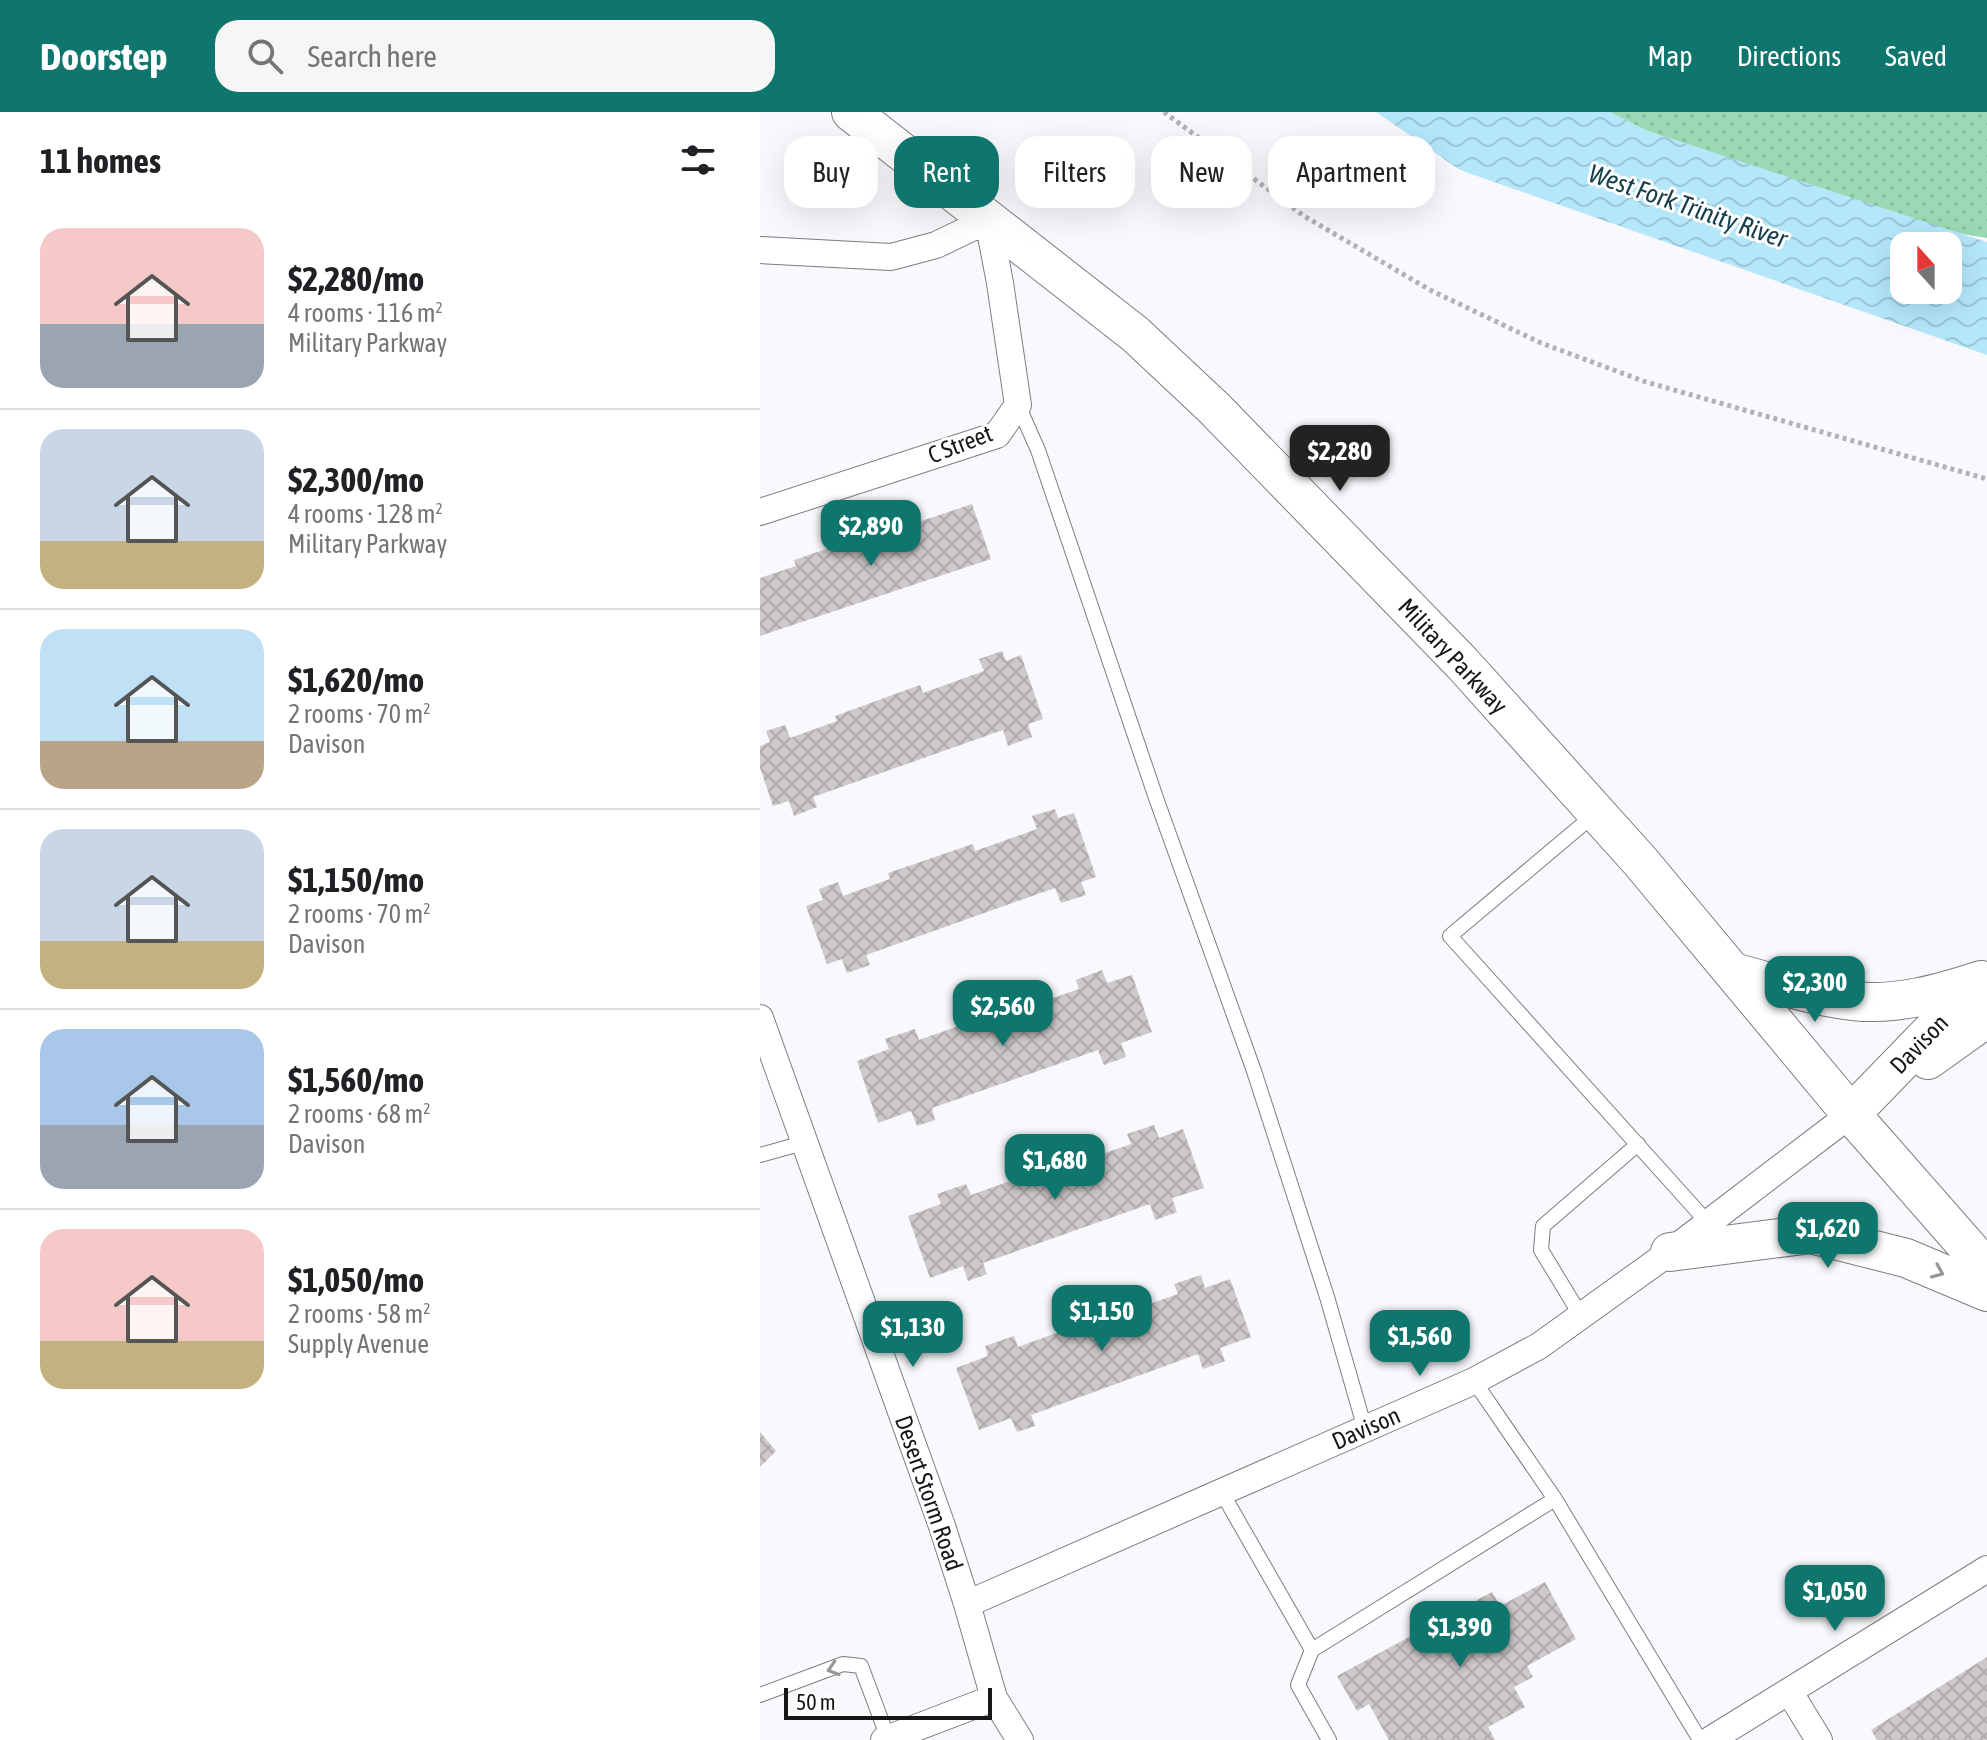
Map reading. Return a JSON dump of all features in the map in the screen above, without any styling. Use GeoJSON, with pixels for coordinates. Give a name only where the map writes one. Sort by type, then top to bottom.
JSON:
{"type":"FeatureCollection","features":[{"type":"Feature","properties":{"kind":"street","name":"Military Parkway"},"geometry":{"type":"LineString","coordinates":[[851,112],[1135,334],[1214,408],[1462,663],[1597,812],[1851,1114],[1987,1269]]}},
{"type":"Feature","properties":{"kind":"street"},"geometry":{"type":"LineString","coordinates":[[760,250],[891,257],[936,245],[988,220]]}},
{"type":"Feature","properties":{"kind":"street","name":"C Street"},"geometry":{"type":"LineString","coordinates":[[760,512],[997,435],[1018,405],[988,220]]}},
{"type":"Feature","properties":{"kind":"street"},"geometry":{"type":"LineString","coordinates":[[1733,972],[1855,1001],[1903,999],[1947,991],[1984,978]]}},
{"type":"Feature","properties":{"kind":"street","name":"Davison"},"geometry":{"type":"LineString","coordinates":[[1851,1114],[1984,978]]}},
{"type":"Feature","properties":{"kind":"street","name":"Desert Storm Road"},"geometry":{"type":"LineString","coordinates":[[760,1018],[867,1313],[967,1604],[994,1698],[1020,1740]]}},
{"type":"Feature","properties":{"kind":"street","name":"Davison"},"geometry":{"type":"LineString","coordinates":[[967,1604],[1474,1381],[1539,1346],[1670,1252],[1851,1114],[1987,1018]]}},
{"type":"Feature","properties":{"kind":"street"},"geometry":{"type":"LineString","coordinates":[[1670,1252],[1811,1234],[1906,1258],[1987,1292]]}},
{"type":"Feature","properties":{"kind":"street"},"geometry":{"type":"LineString","coordinates":[[1710,1740],[1987,1569]]}},
{"type":"Feature","properties":{"kind":"street"},"geometry":{"type":"LineString","coordinates":[[1789,1691],[1819,1740]]}},
{"type":"Feature","properties":{"kind":"street"},"geometry":{"type":"LineString","coordinates":[[886,1739],[994,1698]]}},
{"type":"Feature","properties":{"kind":"lane"},"geometry":{"type":"LineString","coordinates":[[1018,405],[1038,450],[1156,798],[1254,1071],[1327,1297],[1365,1429]]}},
{"type":"Feature","properties":{"kind":"lane"},"geometry":{"type":"LineString","coordinates":[[1597,812],[1450,936],[1708,1223]]}},
{"type":"Feature","properties":{"kind":"lane"},"geometry":{"type":"LineString","coordinates":[[760,1155],[803,1143]]}},
{"type":"Feature","properties":{"kind":"lane"},"geometry":{"type":"LineString","coordinates":[[1581,1316],[1541,1250],[1543,1226],[1638,1144]]}},
{"type":"Feature","properties":{"kind":"lane"},"geometry":{"type":"LineString","coordinates":[[1474,1381],[1555,1499],[1700,1740]]}},
{"type":"Feature","properties":{"kind":"lane"},"geometry":{"type":"LineString","coordinates":[[1221,1491],[1312,1650]]}},
{"type":"Feature","properties":{"kind":"lane"},"geometry":{"type":"LineString","coordinates":[[1329,1740],[1298,1685],[1312,1650],[1555,1499]]}},
{"type":"Feature","properties":{"kind":"lane"},"geometry":{"type":"LineString","coordinates":[[760,1695],[843,1664],[861,1666],[886,1739]]}},
{"type":"Feature","properties":{"kind":"path"},"geometry":{"type":"LineString","coordinates":[[1164,112],[1304,216],[1430,290],[1541,343],[1646,382],[1987,479]]}},
{"type":"Feature","properties":{"kind":"green space"},"geometry":{"type":"Polygon","coordinates":[[[1610,112],[1987,112],[1987,238],[1954,232],[1647,131],[1610,112]]]}},
{"type":"Feature","properties":{"kind":"water","name":"West Fork Trinity River"},"geometry":{"type":"Polygon","coordinates":[[[1376,112],[1610,112],[1647,131],[1956,232],[1890,232],[1890,304],[1962,304],[1962,234],[1987,242],[1987,355],[1460,170],[1435,153],[1435,136],[1411,136],[1376,112]]]}},
{"type":"Feature","properties":{"kind":"building"},"geometry":{"type":"Polygon","coordinates":[[[972,504],[991,559],[760,636],[760,578],[796,566],[794,560],[841,544],[838,536],[876,524],[880,535],[972,504]]]}},
{"type":"Feature","properties":{"kind":"building"},"geometry":{"type":"Polygon","coordinates":[[[1002,651],[1006,661],[1021,655],[1043,719],[1028,724],[1032,737],[1008,746],[1003,730],[813,797],[817,807],[794,816],[789,801],[773,806],[760,768],[760,746],[770,742],[766,731],[785,725],[790,738],[837,721],[835,716],[920,685],[923,693],[984,671],[979,659],[1002,651]]]}},
{"type":"Feature","properties":{"kind":"building"},"geometry":{"type":"Polygon","coordinates":[[[1055,809],[1058,818],[1074,813],[1096,877],[1081,882],[1086,895],[1061,903],[1055,888],[866,955],[870,965],[847,973],[842,959],[827,964],[806,906],[823,900],[819,889],[838,882],[843,896],[890,879],[888,873],[973,844],[975,851],[1037,829],[1032,816],[1055,809]]]}},
{"type":"Feature","properties":{"kind":"building"},"geometry":{"type":"Polygon","coordinates":[[[1102,970],[1107,983],[1132,975],[1152,1032],[1121,1043],[1126,1057],[1104,1065],[1098,1050],[932,1108],[935,1120],[917,1126],[911,1111],[878,1123],[857,1061],[889,1049],[885,1039],[915,1029],[919,1040],[1035,999],[1036,1004],[1079,989],[1076,980],[1102,970]]]}},
{"type":"Feature","properties":{"kind":"building"},"geometry":{"type":"Polygon","coordinates":[[[1154,1125],[1159,1138],[1183,1129],[1204,1188],[1172,1198],[1177,1212],[1155,1220],[1150,1204],[983,1263],[987,1274],[968,1281],[963,1266],[930,1278],[908,1216],[941,1204],[937,1194],[966,1184],[971,1195],[1086,1154],[1088,1159],[1131,1144],[1127,1134],[1154,1125]]]}},
{"type":"Feature","properties":{"kind":"building"},"geometry":{"type":"Polygon","coordinates":[[[1201,1275],[1205,1288],[1230,1279],[1251,1337],[1220,1348],[1225,1361],[1203,1369],[1198,1354],[1031,1415],[1035,1426],[1017,1432],[1011,1418],[979,1430],[956,1368],[988,1356],[985,1346],[1014,1336],[1018,1347],[1133,1305],[1135,1309],[1178,1294],[1174,1284],[1201,1275]]]}},
{"type":"Feature","properties":{"kind":"building"},"geometry":{"type":"Polygon","coordinates":[[[760,1432],[776,1451],[760,1467],[760,1432]]]}},
{"type":"Feature","properties":{"kind":"building"},"geometry":{"type":"Polygon","coordinates":[[[1545,1582],[1576,1639],[1527,1666],[1533,1677],[1514,1687],[1525,1707],[1488,1727],[1495,1740],[1389,1740],[1369,1704],[1357,1711],[1337,1676],[1492,1592],[1500,1606],[1545,1582]]]}},
{"type":"Feature","properties":{"kind":"building"},"geometry":{"type":"Polygon","coordinates":[[[1987,1657],[1987,1740],[1877,1740],[1871,1730],[1987,1657]]]}}]}
